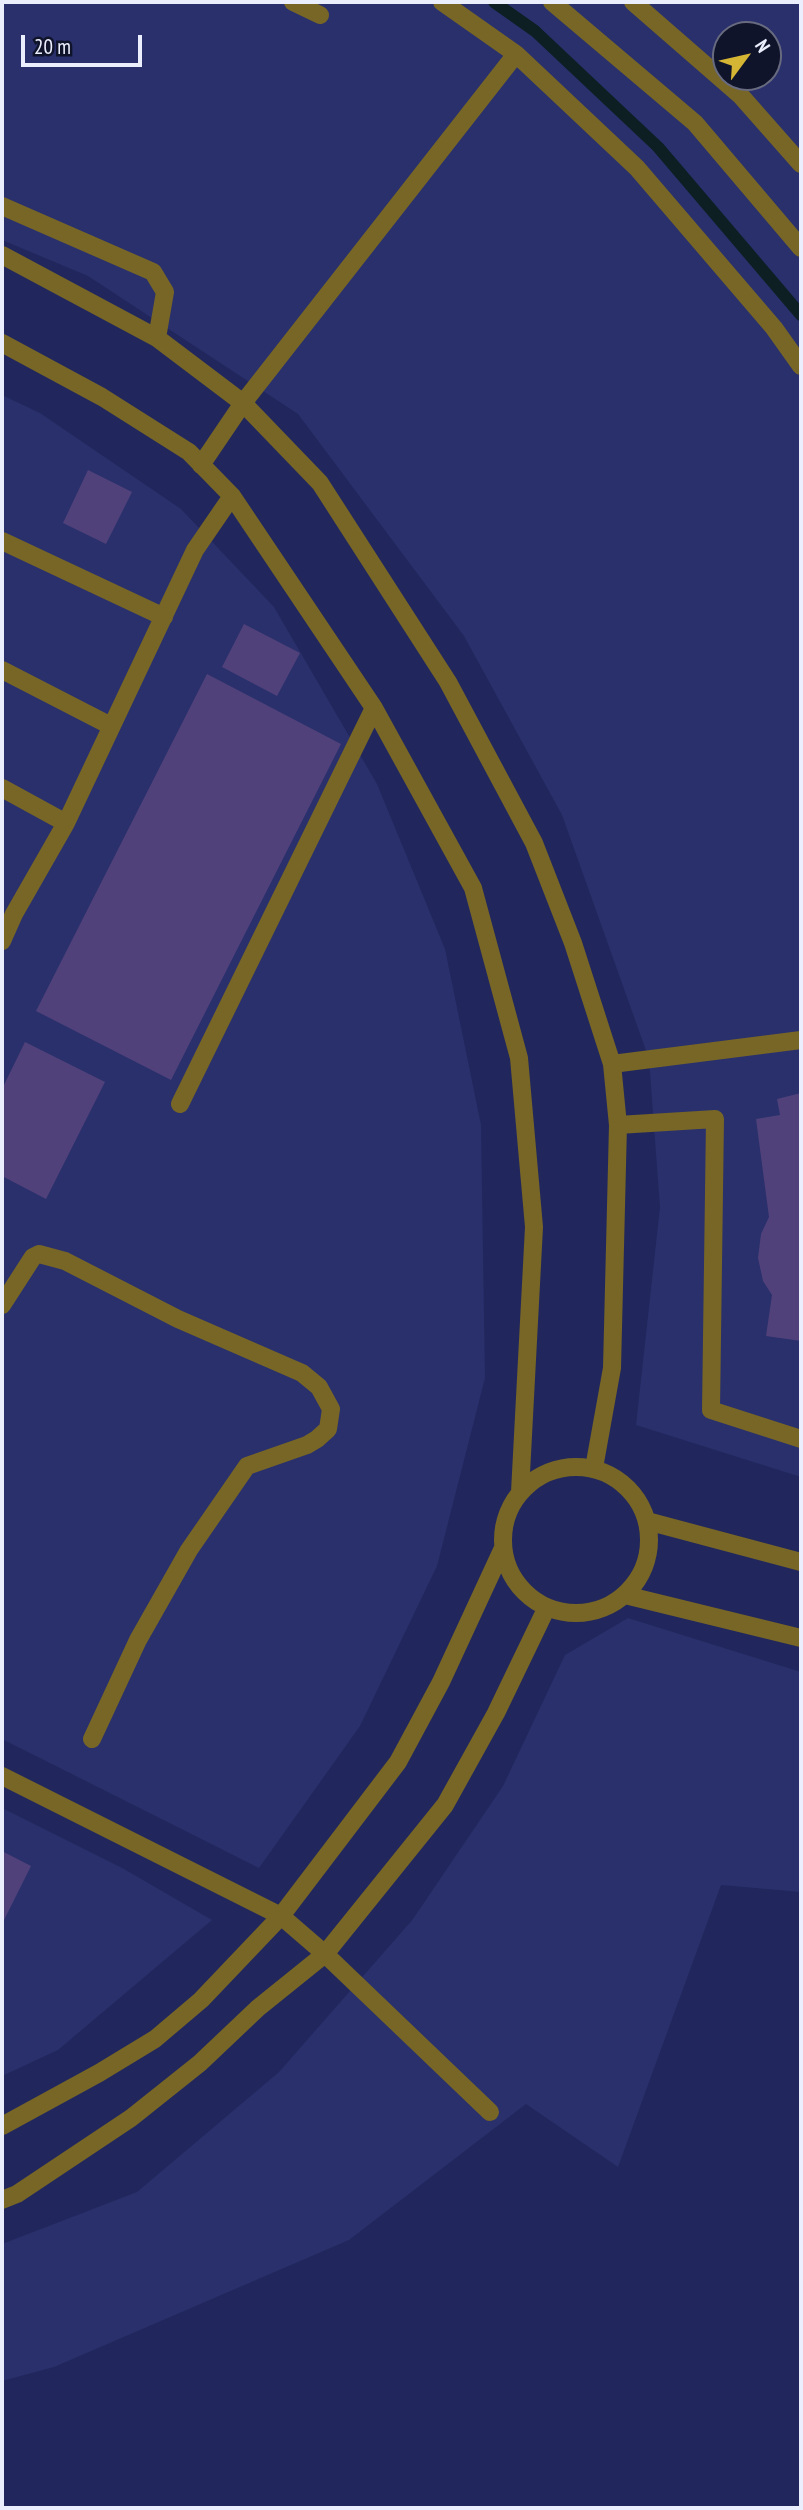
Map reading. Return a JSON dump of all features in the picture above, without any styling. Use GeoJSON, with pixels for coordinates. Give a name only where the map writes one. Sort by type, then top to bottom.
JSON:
{"type":"FeatureCollection","features":[{"type":"Feature","properties":{"kind":"street"},"geometry":{"type":"LineString","coordinates":[[293,2],[320,15]]}},
{"type":"Feature","properties":{"kind":"street"},"geometry":{"type":"LineString","coordinates":[[442,2],[516,54],[637,168],[774,328],[801,366]]}},
{"type":"Feature","properties":{"kind":"street"},"geometry":{"type":"LineString","coordinates":[[552,2],[695,123],[801,248]]}},
{"type":"Feature","properties":{"kind":"street"},"geometry":{"type":"LineString","coordinates":[[633,2],[741,96],[801,164]]}},
{"type":"Feature","properties":{"kind":"street"},"geometry":{"type":"LineString","coordinates":[[201,465],[243,403],[516,54]]}},
{"type":"Feature","properties":{"kind":"street"},"geometry":{"type":"LineString","coordinates":[[2,206],[153,272],[165,292],[157,338]]}},
{"type":"Feature","properties":{"kind":"street"},"geometry":{"type":"LineString","coordinates":[[2,255],[157,338],[243,403],[320,483],[448,682],[534,843],[573,943],[612,1065],[618,1125],[612,1368],[594,1468]]}},
{"type":"Feature","properties":{"kind":"street"},"geometry":{"type":"LineString","coordinates":[[2,344],[102,397],[189,452],[232,496],[374,708],[473,888],[519,1058],[534,1227],[520,1492]]}},
{"type":"Feature","properties":{"kind":"street"},"geometry":{"type":"LineString","coordinates":[[2,941],[8,911],[66,823],[195,551],[232,496]]}},
{"type":"Feature","properties":{"kind":"street"},"geometry":{"type":"LineString","coordinates":[[2,541],[164,617]]}},
{"type":"Feature","properties":{"kind":"street"},"geometry":{"type":"LineString","coordinates":[[2,670],[111,726]]}},
{"type":"Feature","properties":{"kind":"street"},"geometry":{"type":"LineString","coordinates":[[180,1104],[374,708]]}},
{"type":"Feature","properties":{"kind":"street"},"geometry":{"type":"LineString","coordinates":[[2,788],[66,823]]}},
{"type":"Feature","properties":{"kind":"street"},"geometry":{"type":"LineString","coordinates":[[612,1065],[801,1040]]}},
{"type":"Feature","properties":{"kind":"street"},"geometry":{"type":"LineString","coordinates":[[618,1125],[715,1119],[711,1410],[801,1439]]}},
{"type":"Feature","properties":{"kind":"street"},"geometry":{"type":"LineString","coordinates":[[2,1305],[33,1257],[39,1255],[65,1261],[178,1319],[302,1373],[319,1387],[331,1409],[328,1429],[317,1439],[247,1466],[189,1550],[138,1640],[92,1739]]}},
{"type":"Feature","properties":{"kind":"street"},"geometry":{"type":"LineString","coordinates":[[574,1466],[594,1468],[614,1476],[630,1489],[648,1521],[649,1548],[642,1573],[625,1595],[602,1609],[584,1614],[547,1608],[531,1598],[517,1584],[508,1568],[503,1548],[503,1528],[509,1508],[520,1492],[535,1478],[554,1469],[574,1466]]}},
{"type":"Feature","properties":{"kind":"street"},"geometry":{"type":"LineString","coordinates":[[648,1521],[801,1562]]}},
{"type":"Feature","properties":{"kind":"street"},"geometry":{"type":"LineString","coordinates":[[2,2126],[155,2039],[201,2000],[282,1916],[398,1762],[441,1682],[503,1548]]}},
{"type":"Feature","properties":{"kind":"street"},"geometry":{"type":"LineString","coordinates":[[625,1595],[801,1638]]}},
{"type":"Feature","properties":{"kind":"street"},"geometry":{"type":"LineString","coordinates":[[2,2200],[17,2193],[131,2118],[200,2063],[258,2008],[325,1954],[445,1805],[496,1713],[547,1608]]}},
{"type":"Feature","properties":{"kind":"street"},"geometry":{"type":"LineString","coordinates":[[2,1776],[282,1916],[490,2112]]}},
{"type":"Feature","properties":{"kind":"shaded area"},"geometry":{"type":"Polygon","coordinates":[[[2,2],[801,2],[801,1477],[636,1425],[660,1207],[649,1059],[562,815],[464,636],[298,414],[88,276],[2,240],[2,2]]]}},
{"type":"Feature","properties":{"kind":"shaded area"},"geometry":{"type":"Polygon","coordinates":[[[2,395],[40,413],[181,509],[274,607],[377,784],[445,949],[481,1125],[485,1378],[437,1566],[360,1726],[259,1868],[2,1739],[2,395]]]}},
{"type":"Feature","properties":{"kind":"shaded area"},"geometry":{"type":"Polygon","coordinates":[[[628,1618],[801,1672],[801,1892],[721,1885],[618,2167],[526,2104],[349,2240],[54,2367],[2,2381],[2,2244],[137,2192],[279,2072],[413,1919],[503,1786],[565,1655],[628,1618]]]}},
{"type":"Feature","properties":{"kind":"shaded area"},"geometry":{"type":"Polygon","coordinates":[[[2,1808],[124,1869],[212,1920],[58,2050],[2,2076],[2,1808]]]}},
{"type":"Feature","properties":{"kind":"building"},"geometry":{"type":"Polygon","coordinates":[[[88,470],[132,492],[106,544],[63,523],[88,470]]]}},
{"type":"Feature","properties":{"kind":"building"},"geometry":{"type":"Polygon","coordinates":[[[244,624],[300,653],[277,696],[222,667],[244,624]]]}},
{"type":"Feature","properties":{"kind":"building"},"geometry":{"type":"Polygon","coordinates":[[[207,674],[341,744],[171,1080],[36,1011],[207,674]]]}},
{"type":"Feature","properties":{"kind":"building"},"geometry":{"type":"Polygon","coordinates":[[[25,1042],[105,1082],[46,1199],[2,1176],[2,1089],[25,1042]]]}},
{"type":"Feature","properties":{"kind":"building"},"geometry":{"type":"Polygon","coordinates":[[[801,1093],[801,1341],[766,1336],[772,1295],[763,1281],[758,1258],[761,1234],[769,1217],[756,1119],[780,1115],[777,1099],[801,1093]]]}},
{"type":"Feature","properties":{"kind":"building"},"geometry":{"type":"Polygon","coordinates":[[[2,1851],[31,1866],[2,1924],[2,1851]]]}},
{"type":"Feature","properties":{"kind":"waterway"},"geometry":{"type":"LineString","coordinates":[[494,2],[535,31],[658,147],[801,315]]}}]}
